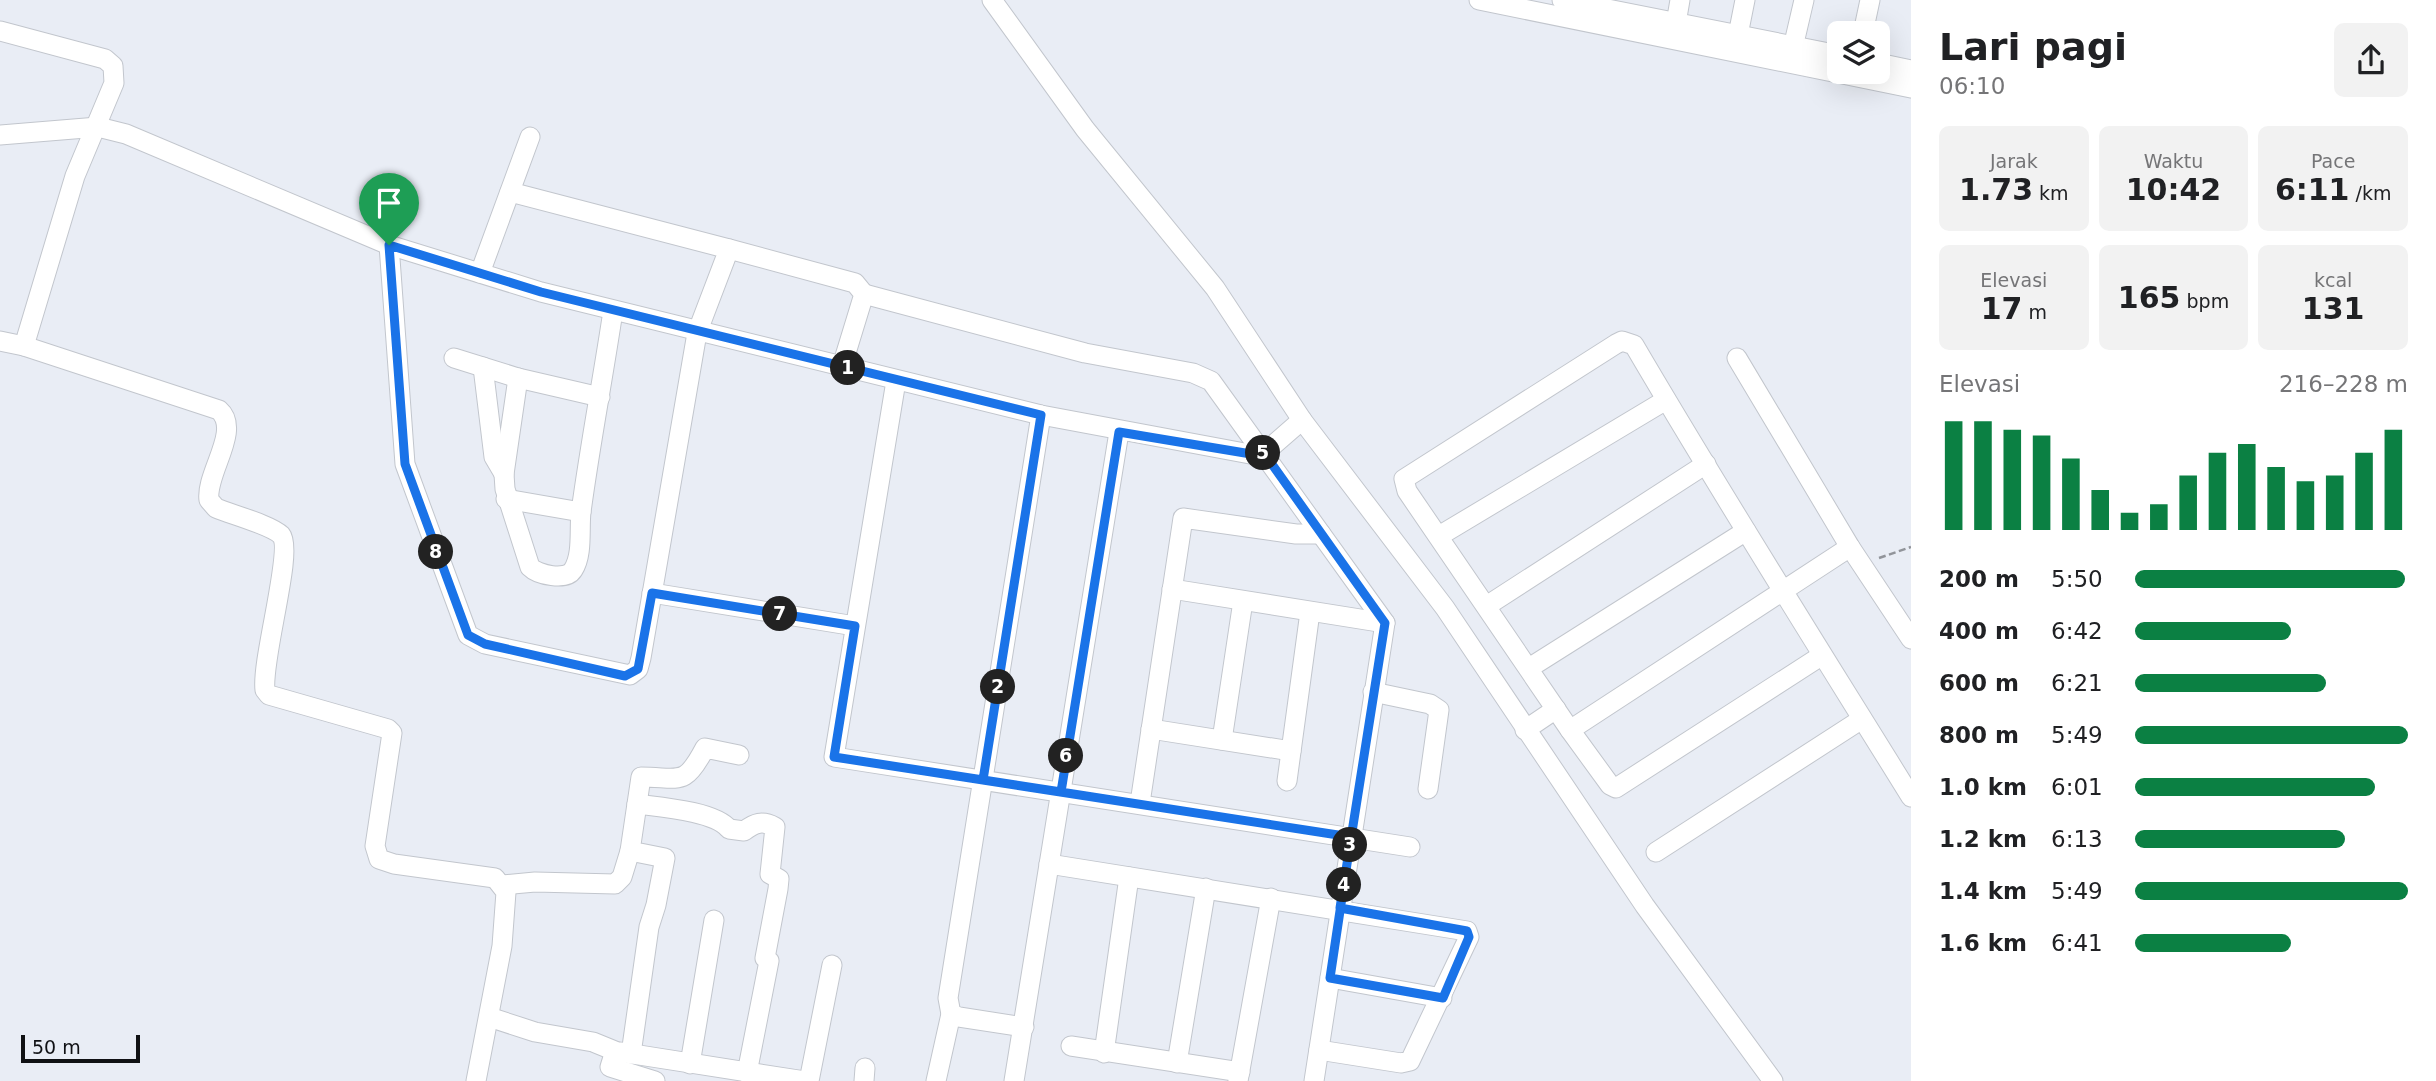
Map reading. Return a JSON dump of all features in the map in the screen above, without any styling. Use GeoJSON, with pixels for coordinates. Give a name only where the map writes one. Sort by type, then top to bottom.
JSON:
{"type":"FeatureCollection","features":[{"type":"Feature","properties":{"kind":"street"},"geometry":{"type":"LineString","coordinates":[[992,0],[1085,129],[1215,288],[1302,420],[1445,608],[1539,722],[1645,906],[1773,1081]]}},
{"type":"Feature","properties":{"kind":"street"},"geometry":{"type":"LineString","coordinates":[[1479,0],[1554,5],[1612,4],[1674,31],[1738,35],[1792,55],[1827,55]]}},
{"type":"Feature","properties":{"kind":"street"},"geometry":{"type":"LineString","coordinates":[[1674,31],[1680,0]]}},
{"type":"Feature","properties":{"kind":"street"},"geometry":{"type":"LineString","coordinates":[[1738,35],[1745,0]]}},
{"type":"Feature","properties":{"kind":"street"},"geometry":{"type":"LineString","coordinates":[[1792,55],[1804,0]]}},
{"type":"Feature","properties":{"kind":"street"},"geometry":{"type":"LineString","coordinates":[[1866,21],[1870,0]]}},
{"type":"Feature","properties":{"kind":"street"},"geometry":{"type":"LineString","coordinates":[[1554,5],[1792,55],[1911,88]]}},
{"type":"Feature","properties":{"kind":"street"},"geometry":{"type":"LineString","coordinates":[[0,31],[89,54],[105,59],[113,66],[114,83],[98,127],[75,176],[24,346]]}},
{"type":"Feature","properties":{"kind":"street"},"geometry":{"type":"LineString","coordinates":[[1890,66],[1911,70]]}},
{"type":"Feature","properties":{"kind":"street"},"geometry":{"type":"LineString","coordinates":[[0,135],[98,127],[127,134],[389,245],[697,333],[1041,415],[1119,432],[1251,454],[1264,453],[1302,420]]}},
{"type":"Feature","properties":{"kind":"street"},"geometry":{"type":"LineString","coordinates":[[481,273],[530,136]]}},
{"type":"Feature","properties":{"kind":"street"},"geometry":{"type":"LineString","coordinates":[[510,192],[855,283],[864,294],[1084,353],[1203,377],[1210,381],[1385,623],[1314,1081]]}},
{"type":"Feature","properties":{"kind":"street"},"geometry":{"type":"LineString","coordinates":[[389,245],[405,464],[468,635],[485,644],[631,675],[638,669],[697,333],[729,249]]}},
{"type":"Feature","properties":{"kind":"street"},"geometry":{"type":"LineString","coordinates":[[842,366],[864,294]]}},
{"type":"Feature","properties":{"kind":"street"},"geometry":{"type":"LineString","coordinates":[[518,378],[504,474],[506,499],[530,567],[535,572],[566,575],[575,567],[581,512],[613,311]]}},
{"type":"Feature","properties":{"kind":"street"},"geometry":{"type":"LineString","coordinates":[[0,341],[24,346],[219,410],[225,415],[228,428],[209,500],[216,508],[278,532],[285,544],[284,568],[266,655],[265,690],[269,695],[388,729],[392,733],[375,846],[379,859],[394,864],[495,878],[503,885],[508,901],[476,1081]]}},
{"type":"Feature","properties":{"kind":"street"},"geometry":{"type":"LineString","coordinates":[[1539,722],[1529,668],[1404,484],[1407,475],[1622,341],[1634,345],[1785,592],[1821,656],[1911,797]]}},
{"type":"Feature","properties":{"kind":"street"},"geometry":{"type":"LineString","coordinates":[[454,358],[518,378],[600,397]]}},
{"type":"Feature","properties":{"kind":"street"},"geometry":{"type":"LineString","coordinates":[[1737,358],[1850,547],[1911,639]]}},
{"type":"Feature","properties":{"kind":"street"},"geometry":{"type":"LineString","coordinates":[[483,367],[494,457],[504,474]]}},
{"type":"Feature","properties":{"kind":"street"},"geometry":{"type":"LineString","coordinates":[[896,381],[834,757],[1410,847]]}},
{"type":"Feature","properties":{"kind":"street"},"geometry":{"type":"LineString","coordinates":[[1439,536],[1666,400]]}},
{"type":"Feature","properties":{"kind":"street"},"geometry":{"type":"LineString","coordinates":[[936,1081],[951,1014],[948,998],[1041,415]]}},
{"type":"Feature","properties":{"kind":"street"},"geometry":{"type":"LineString","coordinates":[[1014,1081],[1119,432]]}},
{"type":"Feature","properties":{"kind":"street"},"geometry":{"type":"LineString","coordinates":[[1488,605],[1706,464]]}},
{"type":"Feature","properties":{"kind":"street"},"geometry":{"type":"LineString","coordinates":[[506,499],[581,512]]}},
{"type":"Feature","properties":{"kind":"street"},"geometry":{"type":"LineString","coordinates":[[1140,803],[1183,519],[1296,534],[1321,534]]}},
{"type":"Feature","properties":{"kind":"street"},"geometry":{"type":"LineString","coordinates":[[1529,668],[1746,531]]}},
{"type":"Feature","properties":{"kind":"street"},"geometry":{"type":"LineString","coordinates":[[1570,730],[1785,592],[1850,547]]}},
{"type":"Feature","properties":{"kind":"street"},"geometry":{"type":"LineString","coordinates":[[1172,589],[1385,623]]}},
{"type":"Feature","properties":{"kind":"street"},"geometry":{"type":"LineString","coordinates":[[652,593],[855,626]]}},
{"type":"Feature","properties":{"kind":"street"},"geometry":{"type":"LineString","coordinates":[[1222,740],[1243,601]]}},
{"type":"Feature","properties":{"kind":"street"},"geometry":{"type":"LineString","coordinates":[[1287,781],[1310,612]]}},
{"type":"Feature","properties":{"kind":"street"},"geometry":{"type":"LineString","coordinates":[[1539,722],[1570,730],[1610,785],[1616,788],[1821,656]]}},
{"type":"Feature","properties":{"kind":"street"},"geometry":{"type":"LineString","coordinates":[[1373,692],[1430,704],[1439,710],[1428,789]]}},
{"type":"Feature","properties":{"kind":"street"},"geometry":{"type":"LineString","coordinates":[[1657,852],[1862,719]]}},
{"type":"Feature","properties":{"kind":"street"},"geometry":{"type":"LineString","coordinates":[[1151,729],[1291,751]]}},
{"type":"Feature","properties":{"kind":"street"},"geometry":{"type":"LineString","coordinates":[[503,885],[535,881],[615,884],[622,877],[630,851],[641,777],[675,780],[688,775],[705,748],[739,755]]}},
{"type":"Feature","properties":{"kind":"street"},"geometry":{"type":"LineString","coordinates":[[637,804],[682,810],[724,822],[729,829],[744,831],[755,823],[767,823],[775,827],[770,874],[779,879],[765,958],[769,961],[757,1077]]}},
{"type":"Feature","properties":{"kind":"street"},"geometry":{"type":"LineString","coordinates":[[616,1063],[656,905],[665,858],[630,851]]}},
{"type":"Feature","properties":{"kind":"street"},"geometry":{"type":"LineString","coordinates":[[1049,864],[1340,908],[1467,931],[1469,937],[1443,998],[1410,1061],[1401,1063],[1319,1050]]}},
{"type":"Feature","properties":{"kind":"street"},"geometry":{"type":"LineString","coordinates":[[1104,1053],[1129,877]]}},
{"type":"Feature","properties":{"kind":"street"},"geometry":{"type":"LineString","coordinates":[[1177,1063],[1206,888]]}},
{"type":"Feature","properties":{"kind":"street"},"geometry":{"type":"LineString","coordinates":[[1071,1046],[1177,1063],[1239,1077],[1271,898]]}},
{"type":"Feature","properties":{"kind":"street"},"geometry":{"type":"LineString","coordinates":[[690,1064],[715,920]]}},
{"type":"Feature","properties":{"kind":"street"},"geometry":{"type":"LineString","coordinates":[[616,1063],[690,1064],[757,1077],[807,1081],[832,965]]}},
{"type":"Feature","properties":{"kind":"street"},"geometry":{"type":"LineString","coordinates":[[1330,978],[1443,998]]}},
{"type":"Feature","properties":{"kind":"street"},"geometry":{"type":"LineString","coordinates":[[951,1014],[1024,1027]]}},
{"type":"Feature","properties":{"kind":"street"},"geometry":{"type":"LineString","coordinates":[[489,1017],[535,1032],[593,1042],[616,1063],[655,1081]]}},
{"type":"Feature","properties":{"kind":"path"},"geometry":{"type":"LineString","coordinates":[[1863,566],[1894,551],[1911,547]]}},
{"type":"Feature","properties":{"kind":"route"},"geometry":{"type":"LineString","coordinates":[[389,245],[405,464],[426,528],[468,635],[485,644],[625,676],[638,669],[652,593],[855,626],[834,757],[983,780],[1061,792],[1119,432],[1251,454],[1264,453],[1360,584],[1385,623],[1340,908],[1467,931],[1469,937],[1443,998],[1330,978],[1340,908],[1351,837],[983,780],[1041,415],[697,333],[541,292],[389,245]]}}]}
